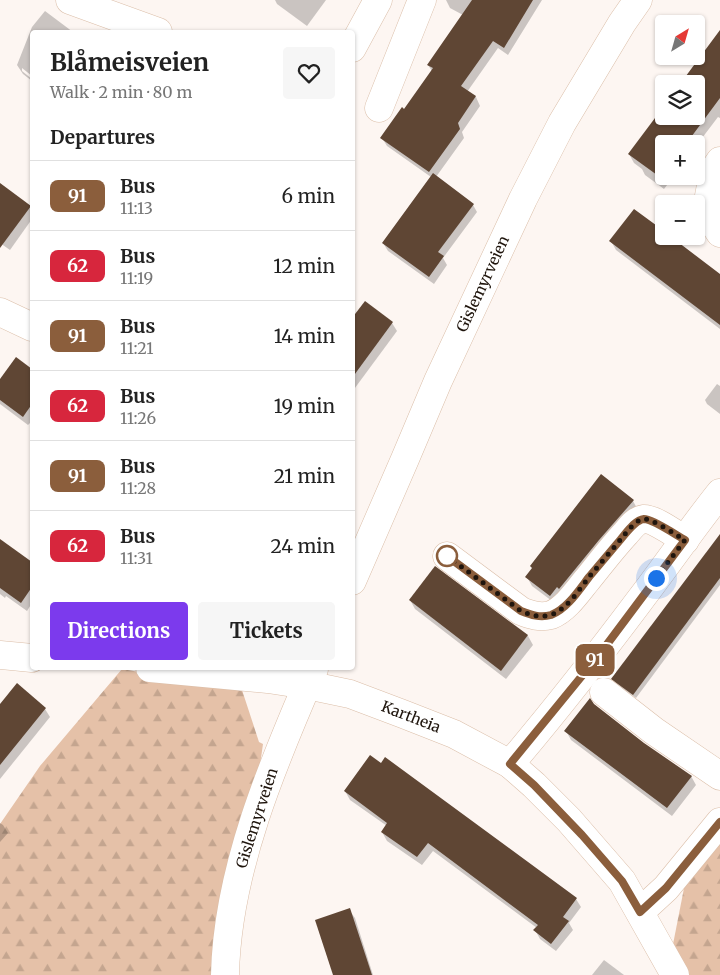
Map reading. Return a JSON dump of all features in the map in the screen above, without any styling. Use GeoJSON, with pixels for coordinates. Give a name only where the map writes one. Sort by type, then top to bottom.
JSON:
{"type":"FeatureCollection","features":[{"type":"Feature","properties":{"kind":"street"},"geometry":{"type":"LineString","coordinates":[[70,0],[152,30]]}},
{"type":"Feature","properties":{"kind":"street"},"geometry":{"type":"LineString","coordinates":[[355,42],[378,0]]}},
{"type":"Feature","properties":{"kind":"street"},"geometry":{"type":"LineString","coordinates":[[379,108],[422,0]]}},
{"type":"Feature","properties":{"kind":"street","name":"Gislemyrveien"},"geometry":{"type":"LineString","coordinates":[[355,574],[438,381],[523,199],[562,123],[622,23],[638,0]]}},
{"type":"Feature","properties":{"kind":"street"},"geometry":{"type":"LineString","coordinates":[[720,161],[714,170],[708,196],[710,219],[720,233]]}},
{"type":"Feature","properties":{"kind":"street"},"geometry":{"type":"LineString","coordinates":[[0,312],[30,326]]}},
{"type":"Feature","properties":{"kind":"street"},"geometry":{"type":"LineString","coordinates":[[510,764],[599,655],[720,493]]}},
{"type":"Feature","properties":{"kind":"street"},"geometry":{"type":"LineString","coordinates":[[447,556],[521,611],[533,616],[543,616],[563,608],[625,534],[641,519],[649,519],[685,540]]}},
{"type":"Feature","properties":{"kind":"street"},"geometry":{"type":"LineString","coordinates":[[0,655],[30,658]]}},
{"type":"Feature","properties":{"kind":"street","name":"Kartheia"},"geometry":{"type":"LineString","coordinates":[[172,670],[250,677],[311,676],[350,694],[454,734],[510,764],[534,785],[582,835],[622,881],[675,975]]}},
{"type":"Feature","properties":{"kind":"street","name":"Gislemyrveien"},"geometry":{"type":"LineString","coordinates":[[225,975],[228,932],[240,866],[266,785],[311,676]]}},
{"type":"Feature","properties":{"kind":"street"},"geometry":{"type":"LineString","coordinates":[[604,692],[654,731],[720,776]]}},
{"type":"Feature","properties":{"kind":"street"},"geometry":{"type":"LineString","coordinates":[[640,912],[666,888],[720,822]]}},
{"type":"Feature","properties":{"kind":"green space"},"geometry":{"type":"Polygon","coordinates":[[[121,670],[242,690],[259,742],[263,744],[239,912],[235,975],[0,975],[0,824],[40,766],[121,670]]]}},
{"type":"Feature","properties":{"kind":"green space"},"geometry":{"type":"Polygon","coordinates":[[[720,833],[720,975],[667,975],[685,883],[720,833]]]}},
{"type":"Feature","properties":{"kind":"building"},"geometry":{"type":"Polygon","coordinates":[[[472,0],[533,0],[504,48],[493,41],[461,86],[476,96],[458,123],[460,129],[429,172],[380,138],[402,107],[404,109],[433,68],[427,65],[472,0]]]}},
{"type":"Feature","properties":{"kind":"building"},"geometry":{"type":"Polygon","coordinates":[[[720,30],[720,98],[705,118],[705,75],[687,75],[694,65],[705,65],[705,50],[720,30]]]}},
{"type":"Feature","properties":{"kind":"building"},"geometry":{"type":"Polygon","coordinates":[[[655,118],[655,125],[700,125],[693,135],[655,135],[655,174],[628,154],[655,118]]]}},
{"type":"Feature","properties":{"kind":"building"},"geometry":{"type":"Polygon","coordinates":[[[433,173],[474,204],[438,252],[444,256],[429,277],[382,243],[433,173]]]}},
{"type":"Feature","properties":{"kind":"building"},"geometry":{"type":"Polygon","coordinates":[[[0,183],[30,205],[30,207],[0,248],[0,183]]]}},
{"type":"Feature","properties":{"kind":"building"},"geometry":{"type":"Polygon","coordinates":[[[634,209],[655,224],[655,245],[682,245],[720,274],[720,325],[609,241],[634,209]]]}},
{"type":"Feature","properties":{"kind":"building"},"geometry":{"type":"Polygon","coordinates":[[[365,301],[393,322],[355,374],[355,314],[365,301]]]}},
{"type":"Feature","properties":{"kind":"building"},"geometry":{"type":"Polygon","coordinates":[[[16,357],[30,368],[30,407],[23,417],[0,400],[0,379],[16,357]]]}},
{"type":"Feature","properties":{"kind":"building"},"geometry":{"type":"Polygon","coordinates":[[[601,474],[634,500],[559,589],[557,587],[550,596],[525,577],[532,568],[530,566],[601,474]]]}},
{"type":"Feature","properties":{"kind":"building"},"geometry":{"type":"Polygon","coordinates":[[[720,534],[720,578],[633,695],[611,679],[720,534]]]}},
{"type":"Feature","properties":{"kind":"building"},"geometry":{"type":"Polygon","coordinates":[[[0,539],[30,561],[30,590],[21,603],[0,588],[0,539]]]}},
{"type":"Feature","properties":{"kind":"building"},"geometry":{"type":"Polygon","coordinates":[[[435,566],[528,635],[501,671],[409,600],[435,566]]]}},
{"type":"Feature","properties":{"kind":"building"},"geometry":{"type":"Polygon","coordinates":[[[17,683],[46,708],[0,765],[0,704],[17,683]]]}},
{"type":"Feature","properties":{"kind":"building"},"geometry":{"type":"Polygon","coordinates":[[[590,698],[594,704],[644,743],[692,776],[667,808],[564,731],[590,698]]]}},
{"type":"Feature","properties":{"kind":"building"},"geometry":{"type":"Polygon","coordinates":[[[370,755],[381,763],[385,757],[577,898],[563,917],[569,921],[551,944],[533,930],[538,925],[428,843],[417,857],[381,832],[387,823],[344,791],[370,755]]]}},
{"type":"Feature","properties":{"kind":"building"},"geometry":{"type":"Polygon","coordinates":[[[350,908],[372,975],[333,975],[315,920],[350,908]]]}},
{"type":"Feature","properties":{"kind":"bus line","name":"91"},"geometry":{"type":"LineString","coordinates":[[447,556],[521,611],[533,616],[543,616],[563,608],[625,534],[641,519],[649,519],[685,540],[599,655],[510,764],[569,820],[622,881],[640,912],[666,888],[720,822]]}},
{"type":"Feature","properties":{"kind":"route"},"geometry":{"type":"LineString","coordinates":[[447,556],[521,611],[533,616],[543,616],[563,608],[625,534],[641,519],[649,519],[685,540],[656,578]]}}]}
